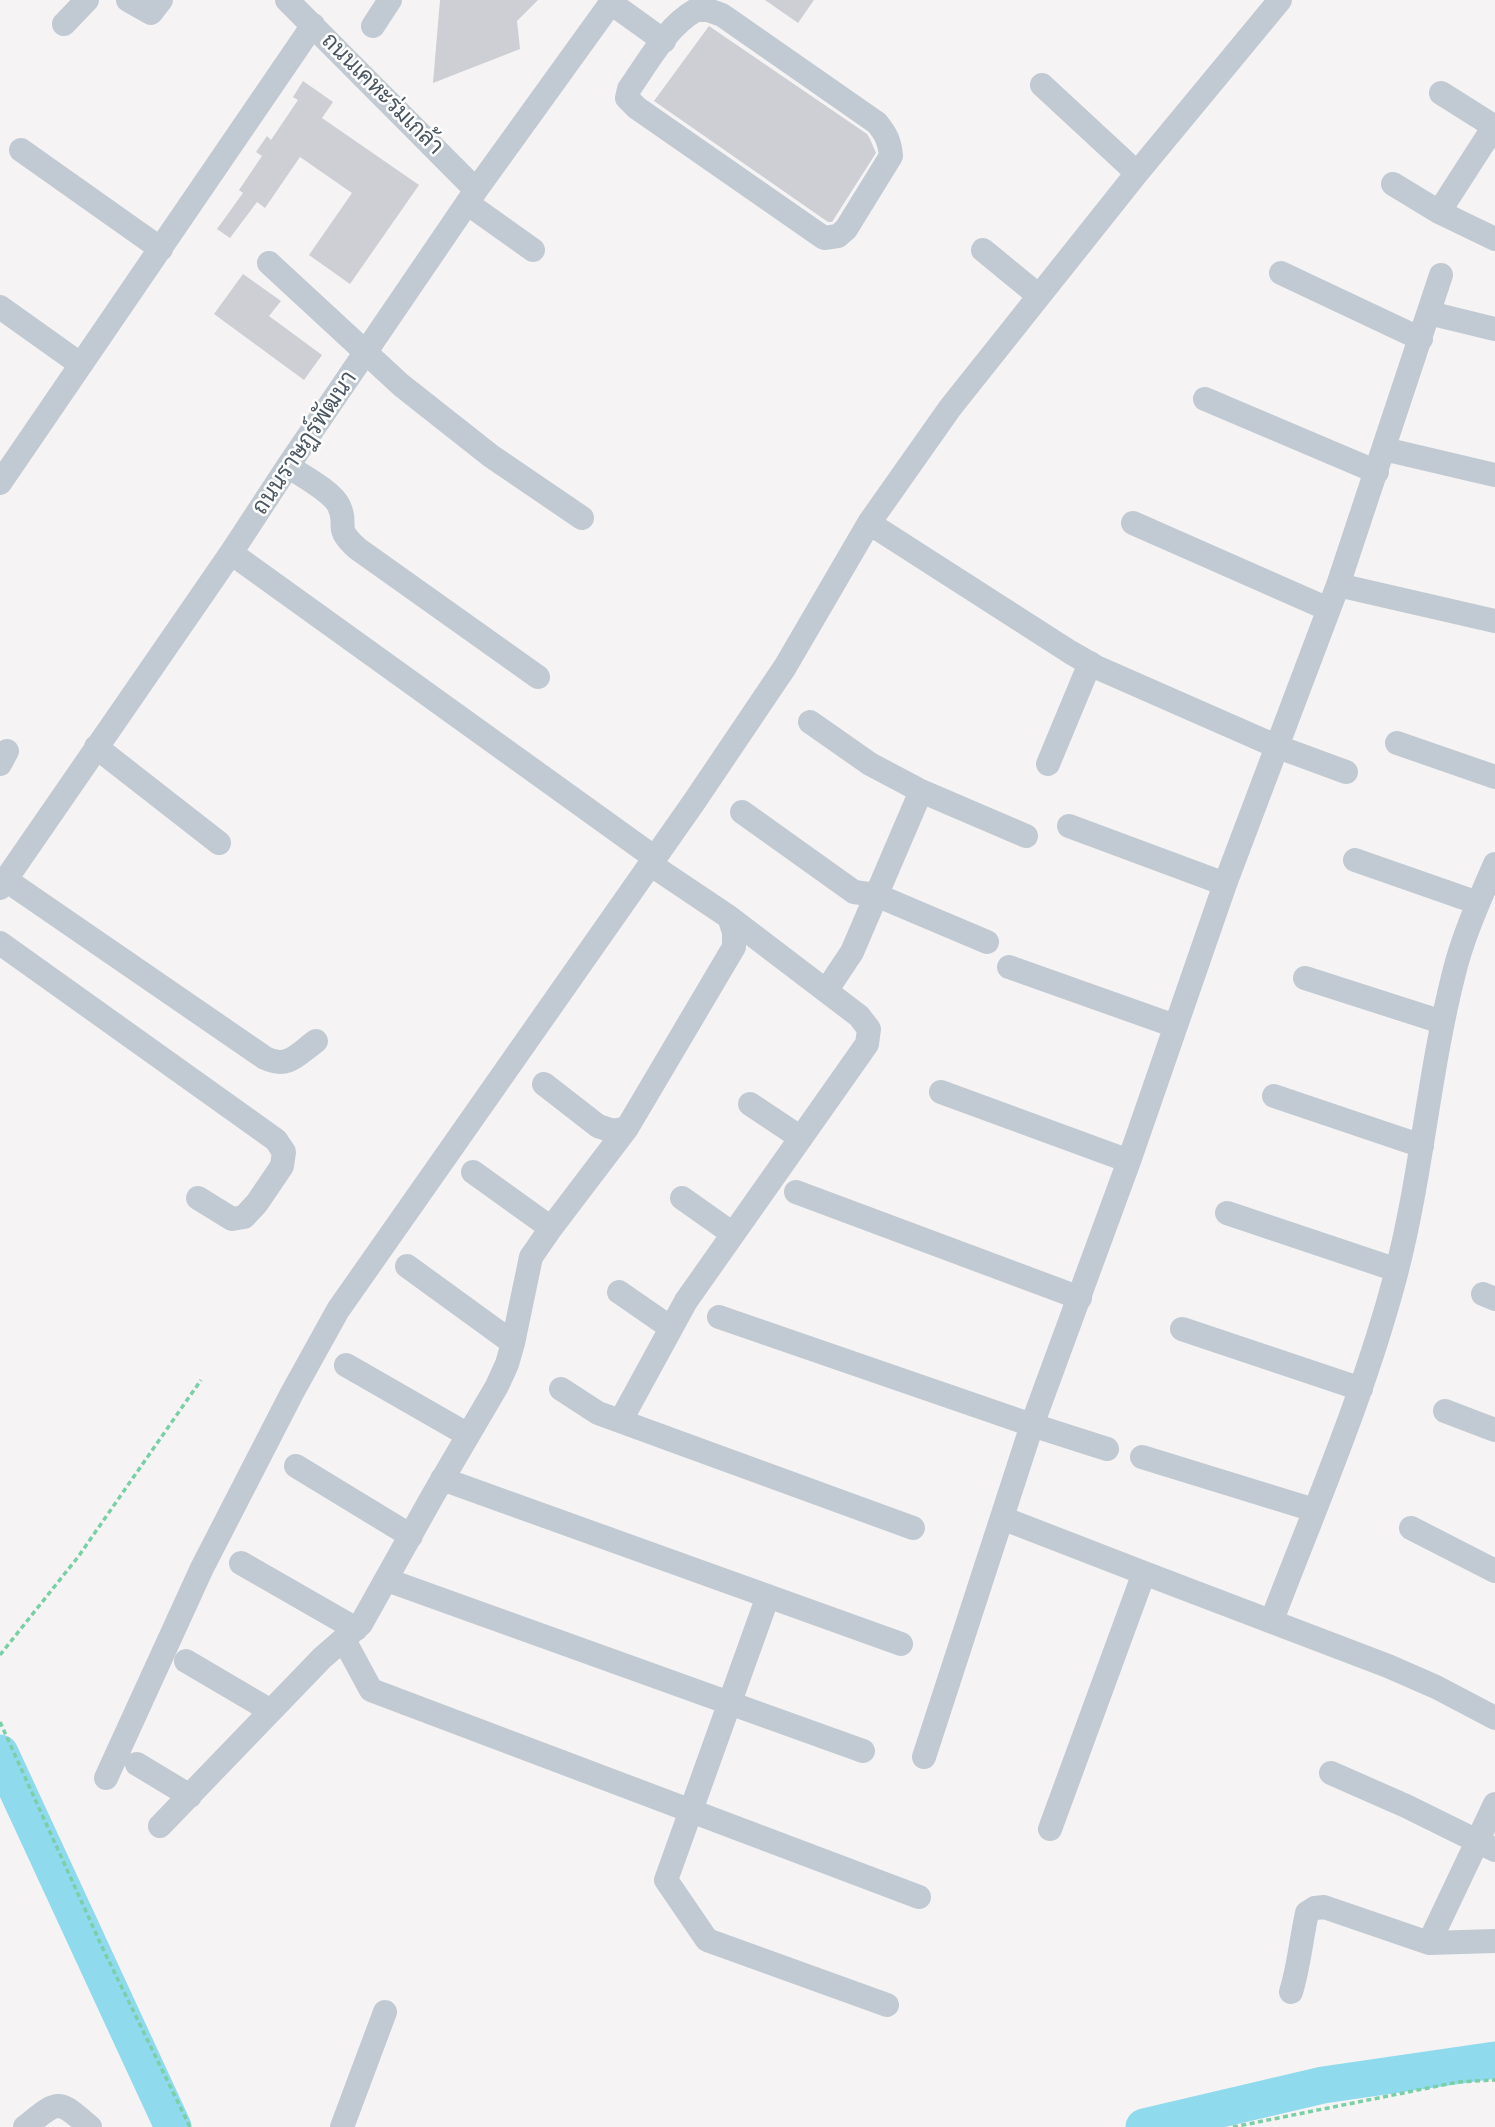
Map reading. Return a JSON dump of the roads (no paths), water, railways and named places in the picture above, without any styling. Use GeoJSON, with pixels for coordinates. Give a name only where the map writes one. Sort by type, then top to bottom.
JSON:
{"type":"FeatureCollection","features":[{"type":"Feature","properties":{"kind":"street"},"geometry":{"type":"LineString","coordinates":[[64,24],[87,0]]}},
{"type":"Feature","properties":{"kind":"street"},"geometry":{"type":"LineString","coordinates":[[128,0],[151,13],[161,0]]}},
{"type":"Feature","properties":{"kind":"street","name":"ถนนเคหะร่มเกล้า"},"geometry":{"type":"LineString","coordinates":[[287,0],[471,196],[533,250]]}},
{"type":"Feature","properties":{"kind":"street"},"geometry":{"type":"LineString","coordinates":[[373,26],[390,0]]}},
{"type":"Feature","properties":{"kind":"street"},"geometry":{"type":"LineString","coordinates":[[106,1778],[202,1568],[338,1310],[653,861],[785,667],[869,523],[950,408],[1137,173],[1280,0]]}},
{"type":"Feature","properties":{"kind":"street"},"geometry":{"type":"LineString","coordinates":[[612,1],[664,41]]}},
{"type":"Feature","properties":{"kind":"street","name":"ถนนราษฏร์พัฒนา"},"geometry":{"type":"LineString","coordinates":[[3,884],[231,553],[471,196],[612,1]]}},
{"type":"Feature","properties":{"kind":"street"},"geometry":{"type":"LineString","coordinates":[[696,10],[715,12],[877,123],[890,144],[891,156],[846,229],[838,236],[824,238],[629,102],[626,95],[629,89],[664,41],[685,16],[696,10]]}},
{"type":"Feature","properties":{"kind":"street"},"geometry":{"type":"LineString","coordinates":[[1,479],[313,25]]}},
{"type":"Feature","properties":{"kind":"street"},"geometry":{"type":"LineString","coordinates":[[1042,85],[1137,173]]}},
{"type":"Feature","properties":{"kind":"street"},"geometry":{"type":"LineString","coordinates":[[1440,212],[1495,126],[1441,93]]}},
{"type":"Feature","properties":{"kind":"street"},"geometry":{"type":"LineString","coordinates":[[21,150],[161,249]]}},
{"type":"Feature","properties":{"kind":"street"},"geometry":{"type":"LineString","coordinates":[[1393,184],[1440,212],[1495,239]]}},
{"type":"Feature","properties":{"kind":"street"},"geometry":{"type":"LineString","coordinates":[[982,250],[1039,296]]}},
{"type":"Feature","properties":{"kind":"street"},"geometry":{"type":"LineString","coordinates":[[269,263],[365,353],[491,456],[582,518]]}},
{"type":"Feature","properties":{"kind":"street"},"geometry":{"type":"LineString","coordinates":[[1281,273],[1421,339]]}},
{"type":"Feature","properties":{"kind":"street"},"geometry":{"type":"LineString","coordinates":[[924,1757],[1032,1425],[1129,1161],[1225,884],[1338,585],[1441,275]]}},
{"type":"Feature","properties":{"kind":"street"},"geometry":{"type":"LineString","coordinates":[[0,307],[80,364]]}},
{"type":"Feature","properties":{"kind":"street"},"geometry":{"type":"LineString","coordinates":[[1429,313],[1495,329]]}},
{"type":"Feature","properties":{"kind":"street"},"geometry":{"type":"LineString","coordinates":[[1205,399],[1380,461],[1495,475]]}},
{"type":"Feature","properties":{"kind":"street"},"geometry":{"type":"LineString","coordinates":[[288,466],[330,495],[338,504],[345,538],[358,549],[538,677]]}},
{"type":"Feature","properties":{"kind":"street"},"geometry":{"type":"LineString","coordinates":[[869,523],[1090,663],[1278,747],[1346,772]]}},
{"type":"Feature","properties":{"kind":"street"},"geometry":{"type":"LineString","coordinates":[[1133,523],[1328,609]]}},
{"type":"Feature","properties":{"kind":"street"},"geometry":{"type":"LineString","coordinates":[[231,553],[729,917],[859,1016],[869,1029],[867,1044],[686,1301],[621,1420]]}},
{"type":"Feature","properties":{"kind":"street"},"geometry":{"type":"LineString","coordinates":[[1338,585],[1495,621]]}},
{"type":"Feature","properties":{"kind":"street"},"geometry":{"type":"LineString","coordinates":[[1048,764],[1090,663]]}},
{"type":"Feature","properties":{"kind":"street"},"geometry":{"type":"LineString","coordinates":[[810,722],[870,764],[921,791],[1026,836]]}},
{"type":"Feature","properties":{"kind":"street"},"geometry":{"type":"LineString","coordinates":[[1397,743],[1495,776]]}},
{"type":"Feature","properties":{"kind":"street"},"geometry":{"type":"LineString","coordinates":[[96,747],[219,843]]}},
{"type":"Feature","properties":{"kind":"street"},"geometry":{"type":"LineString","coordinates":[[826,991],[852,952],[921,791]]}},
{"type":"Feature","properties":{"kind":"street"},"geometry":{"type":"LineString","coordinates":[[741,812],[854,892],[876,895],[987,942]]}},
{"type":"Feature","properties":{"kind":"street"},"geometry":{"type":"LineString","coordinates":[[1069,826],[1225,884]]}},
{"type":"Feature","properties":{"kind":"street"},"geometry":{"type":"LineString","coordinates":[[1354,860],[1478,903]]}},
{"type":"Feature","properties":{"kind":"street"},"geometry":{"type":"LineString","coordinates":[[1272,1620],[1361,1389],[1397,1270],[1422,1146],[1442,1022],[1455,969],[1495,864]]}},
{"type":"Feature","properties":{"kind":"street"},"geometry":{"type":"LineString","coordinates":[[3,884],[265,1058],[278,1064],[287,1062],[316,1041]]}},
{"type":"Feature","properties":{"kind":"street"},"geometry":{"type":"LineString","coordinates":[[160,1826],[322,1658],[362,1624],[497,1386],[513,1343],[531,1257],[627,1128],[734,947],[734,932],[729,917]]}},
{"type":"Feature","properties":{"kind":"street"},"geometry":{"type":"LineString","coordinates":[[0,943],[276,1140],[284,1152],[282,1166],[244,1217],[232,1219],[198,1198]]}},
{"type":"Feature","properties":{"kind":"street"},"geometry":{"type":"LineString","coordinates":[[1009,967],[1175,1026]]}},
{"type":"Feature","properties":{"kind":"street"},"geometry":{"type":"LineString","coordinates":[[1305,978],[1442,1022]]}},
{"type":"Feature","properties":{"kind":"street"},"geometry":{"type":"LineString","coordinates":[[544,1084],[598,1126],[613,1131],[627,1128]]}},
{"type":"Feature","properties":{"kind":"street"},"geometry":{"type":"LineString","coordinates":[[941,1092],[1129,1161]]}},
{"type":"Feature","properties":{"kind":"street"},"geometry":{"type":"LineString","coordinates":[[1274,1096],[1422,1146]]}},
{"type":"Feature","properties":{"kind":"street"},"geometry":{"type":"LineString","coordinates":[[750,1104],[801,1138]]}},
{"type":"Feature","properties":{"kind":"street"},"geometry":{"type":"LineString","coordinates":[[473,1172],[551,1228]]}},
{"type":"Feature","properties":{"kind":"street"},"geometry":{"type":"LineString","coordinates":[[796,1192],[1080,1298]]}},
{"type":"Feature","properties":{"kind":"street"},"geometry":{"type":"LineString","coordinates":[[682,1198],[733,1234]]}},
{"type":"Feature","properties":{"kind":"street"},"geometry":{"type":"LineString","coordinates":[[1227,1213],[1397,1270]]}},
{"type":"Feature","properties":{"kind":"street"},"geometry":{"type":"LineString","coordinates":[[407,1266],[513,1343]]}},
{"type":"Feature","properties":{"kind":"street"},"geometry":{"type":"LineString","coordinates":[[619,1292],[671,1328]]}},
{"type":"Feature","properties":{"kind":"street"},"geometry":{"type":"LineString","coordinates":[[719,1317],[1107,1449]]}},
{"type":"Feature","properties":{"kind":"street"},"geometry":{"type":"LineString","coordinates":[[1182,1329],[1361,1389]]}},
{"type":"Feature","properties":{"kind":"street"},"geometry":{"type":"LineString","coordinates":[[346,1365],[468,1435]]}},
{"type":"Feature","properties":{"kind":"street"},"geometry":{"type":"LineString","coordinates":[[561,1389],[598,1413],[913,1528]]}},
{"type":"Feature","properties":{"kind":"street"},"geometry":{"type":"LineString","coordinates":[[1446,1410],[1495,1430]]}},
{"type":"Feature","properties":{"kind":"street"},"geometry":{"type":"LineString","coordinates":[[1142,1457],[1314,1510]]}},
{"type":"Feature","properties":{"kind":"street"},"geometry":{"type":"LineString","coordinates":[[296,1466],[411,1536]]}},
{"type":"Feature","properties":{"kind":"street"},"geometry":{"type":"LineString","coordinates":[[442,1479],[901,1644]]}},
{"type":"Feature","properties":{"kind":"street"},"geometry":{"type":"LineString","coordinates":[[1002,1518],[1388,1666],[1495,1718]]}},
{"type":"Feature","properties":{"kind":"street"},"geometry":{"type":"LineString","coordinates":[[1411,1528],[1495,1571]]}},
{"type":"Feature","properties":{"kind":"street"},"geometry":{"type":"LineString","coordinates":[[241,1563],[350,1634],[372,1690],[919,1896]]}},
{"type":"Feature","properties":{"kind":"street"},"geometry":{"type":"LineString","coordinates":[[1050,1829],[1144,1573]]}},
{"type":"Feature","properties":{"kind":"street"},"geometry":{"type":"LineString","coordinates":[[387,1580],[863,1751]]}},
{"type":"Feature","properties":{"kind":"street"},"geometry":{"type":"LineString","coordinates":[[768,1596],[666,1880],[707,1940],[887,2005]]}},
{"type":"Feature","properties":{"kind":"street"},"geometry":{"type":"LineString","coordinates":[[186,1661],[271,1711]]}},
{"type":"Feature","properties":{"kind":"street"},"geometry":{"type":"LineString","coordinates":[[136,1764],[190,1796]]}},
{"type":"Feature","properties":{"kind":"street"},"geometry":{"type":"LineString","coordinates":[[1331,1773],[1487,1846]]}},
{"type":"Feature","properties":{"kind":"street"},"geometry":{"type":"LineString","coordinates":[[1429,1943],[1487,1846],[1495,1804]]}},
{"type":"Feature","properties":{"kind":"street"},"geometry":{"type":"LineString","coordinates":[[1291,1992],[1307,1913],[1315,1908],[1324,1907],[1429,1943],[1495,1941]]}},
{"type":"Feature","properties":{"kind":"street"},"geometry":{"type":"LineString","coordinates":[[342,2127],[385,2012]]}},
{"type":"Feature","properties":{"kind":"street"},"geometry":{"type":"LineString","coordinates":[[25,2127],[49,2108],[59,2104],[68,2108],[90,2127]]}},
{"type":"Feature","properties":{"kind":"waterway"},"geometry":{"type":"LineString","coordinates":[[0,1753],[173,2127]]}},
{"type":"Feature","properties":{"kind":"waterway"},"geometry":{"type":"LineString","coordinates":[[1144,2127],[1323,2085],[1495,2060]]}}]}
